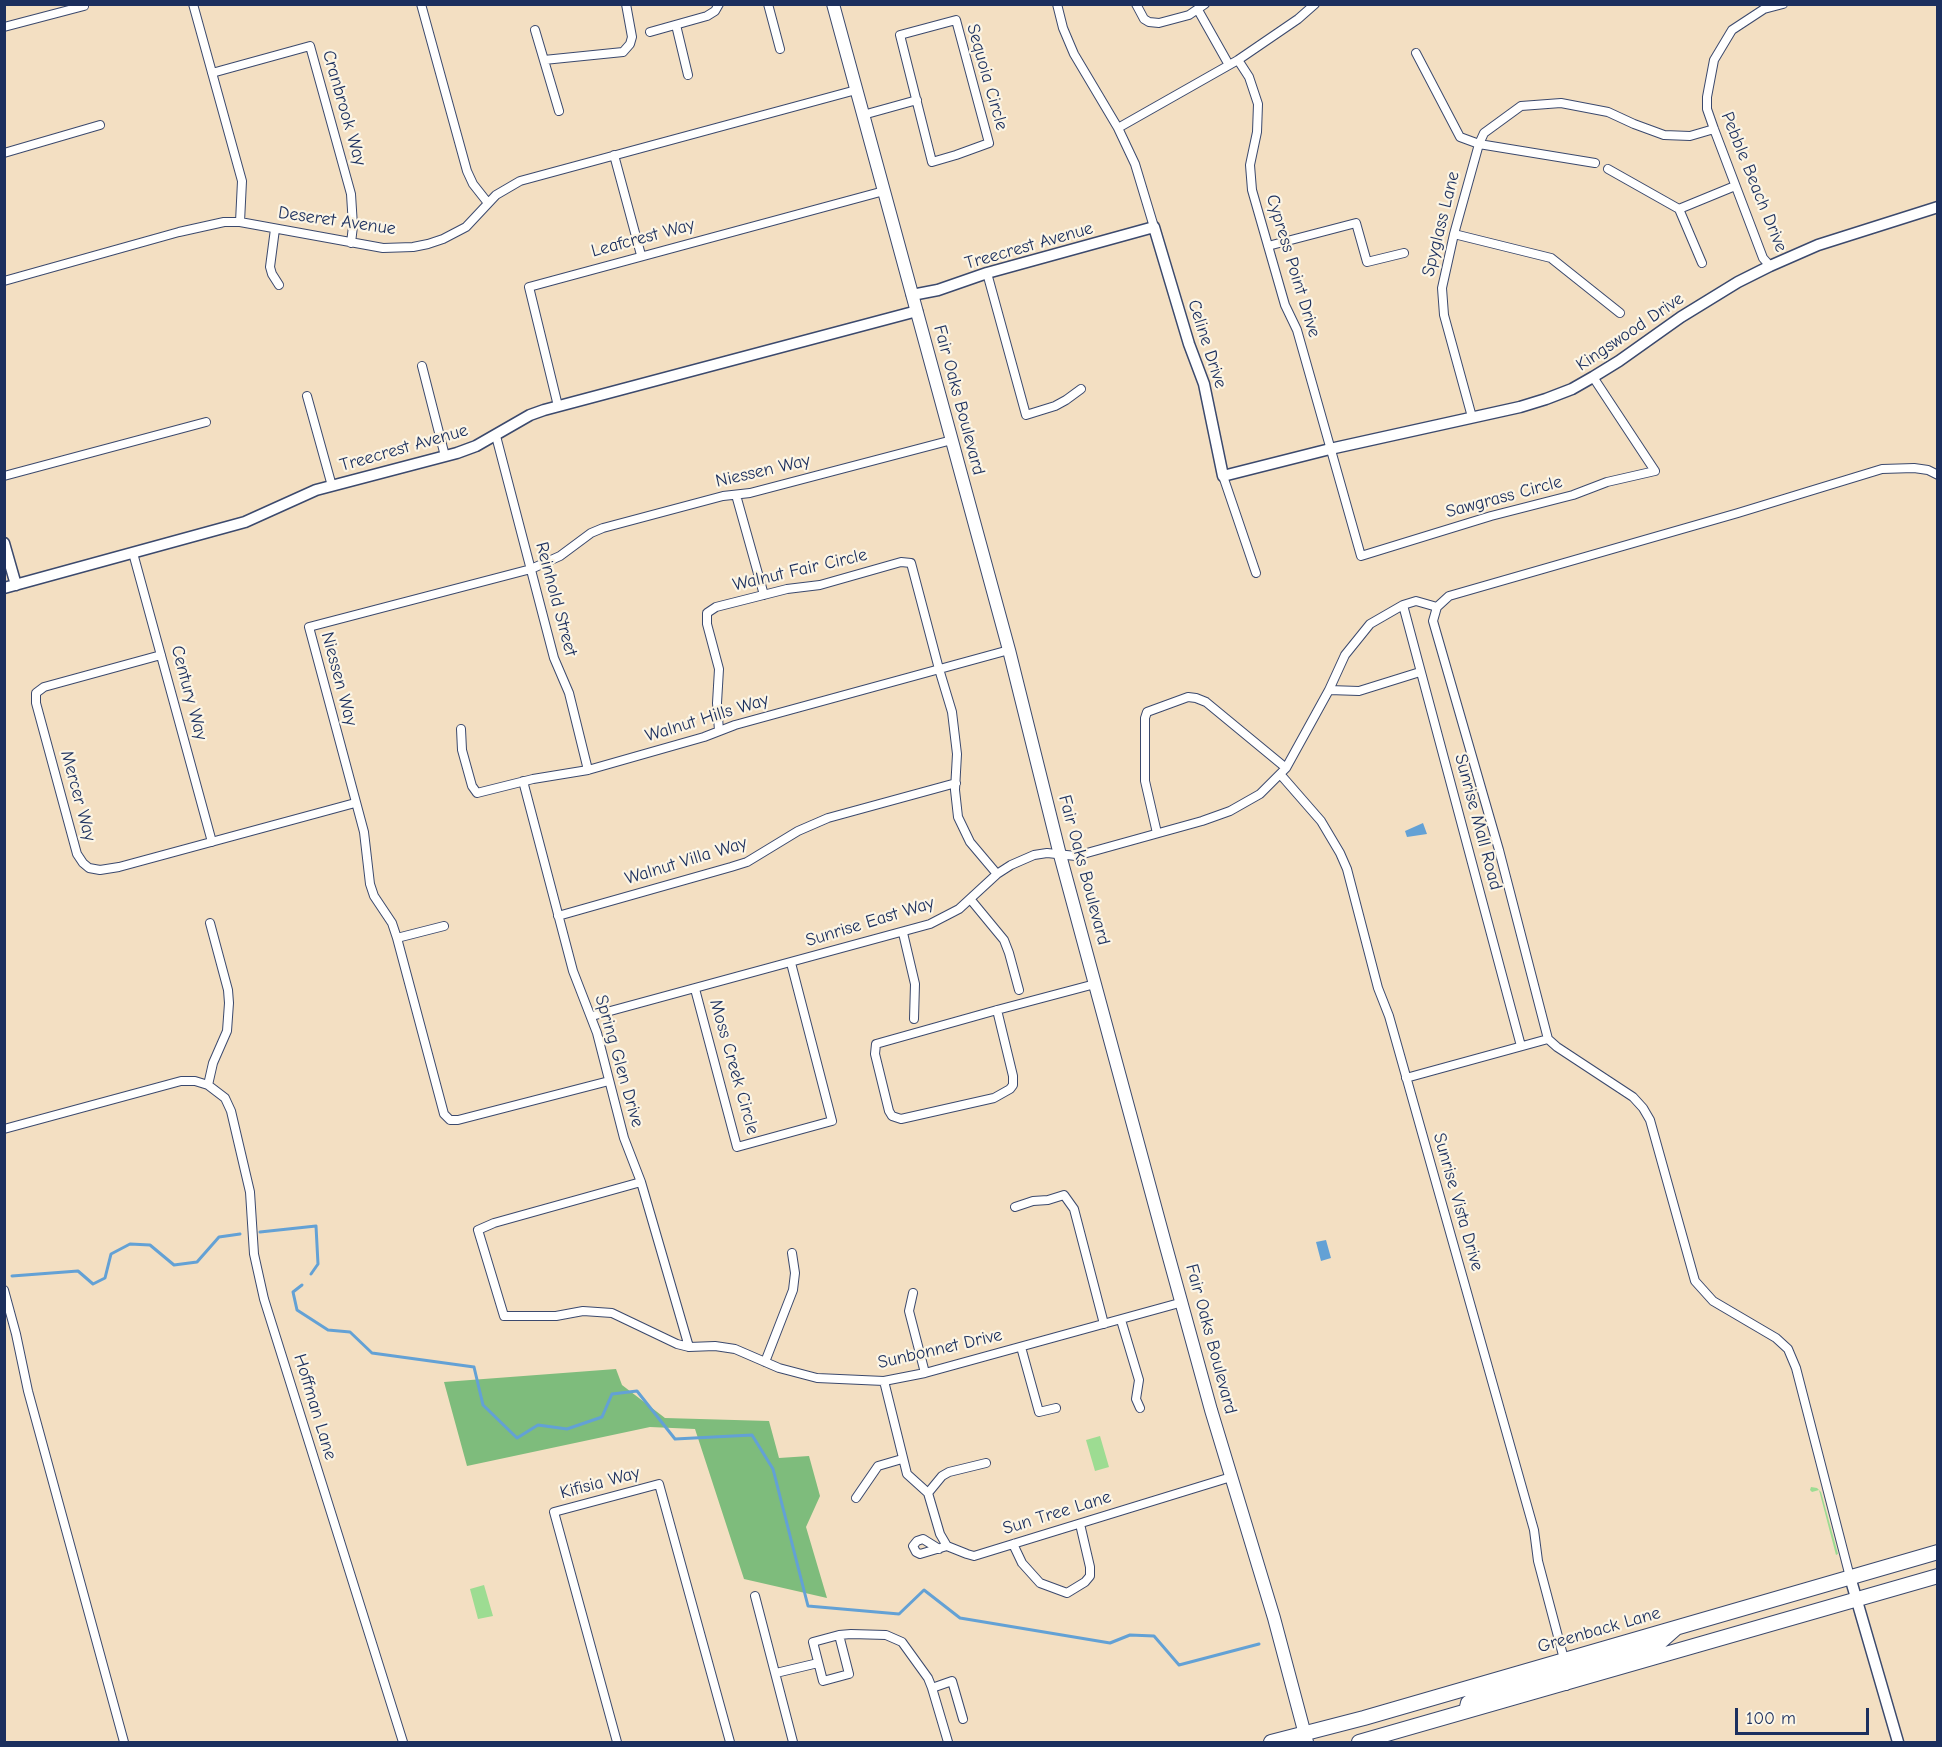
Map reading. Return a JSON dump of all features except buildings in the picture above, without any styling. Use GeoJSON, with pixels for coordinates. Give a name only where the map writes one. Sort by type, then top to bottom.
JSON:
{"type":"FeatureCollection","features":[{"type":"Feature","properties":{"kind":"main road","name":"Fair Oaks Boulevard"},"geometry":{"type":"LineString","coordinates":[[833,4],[1009,650],[1060,855],[1165,1243],[1208,1400],[1271,1607],[1306,1738]]}},
{"type":"Feature","properties":{"kind":"main road","name":"Greenback Lane"},"geometry":{"type":"LineString","coordinates":[[1270,1743],[1306,1738],[1564,1659],[1938,1552]]}},
{"type":"Feature","properties":{"kind":"main road"},"geometry":{"type":"LineString","coordinates":[[1359,1743],[1938,1576]]}},
{"type":"Feature","properties":{"kind":"main road"},"geometry":{"type":"LineString","coordinates":[[1566,1683],[1573,1670],[1658,1644],[1678,1626]]}},
{"type":"Feature","properties":{"kind":"main road"},"geometry":{"type":"LineString","coordinates":[[1466,1711],[1468,1703],[1478,1696],[1555,1674],[1562,1667],[1564,1659]]}},
{"type":"Feature","properties":{"kind":"street"},"geometry":{"type":"LineString","coordinates":[[4,27],[84,6],[83,4]]}},
{"type":"Feature","properties":{"kind":"street"},"geometry":{"type":"LineString","coordinates":[[193,4],[242,181],[240,222]]}},
{"type":"Feature","properties":{"kind":"street"},"geometry":{"type":"LineString","coordinates":[[421,4],[467,171],[473,184],[488,203]]}},
{"type":"Feature","properties":{"kind":"street"},"geometry":{"type":"LineString","coordinates":[[544,60],[623,52],[630,44],[632,37],[626,4]]}},
{"type":"Feature","properties":{"kind":"street"},"geometry":{"type":"LineString","coordinates":[[650,32],[707,16],[715,11],[719,4]]}},
{"type":"Feature","properties":{"kind":"street"},"geometry":{"type":"LineString","coordinates":[[768,4],[780,49]]}},
{"type":"Feature","properties":{"kind":"street","name":"Celine Drive"},"geometry":{"type":"LineString","coordinates":[[1057,4],[1063,28],[1074,54],[1118,128],[1135,164],[1189,344],[1204,384],[1223,476],[1256,573]]}},
{"type":"Feature","properties":{"kind":"street"},"geometry":{"type":"LineString","coordinates":[[1136,4],[1141,17],[1152,23],[1190,15],[1202,7],[1229,65]]}},
{"type":"Feature","properties":{"kind":"street"},"geometry":{"type":"LineString","coordinates":[[1118,128],[1238,60],[1316,4]]}},
{"type":"Feature","properties":{"kind":"street","name":"Pebble Beach Drive"},"geometry":{"type":"LineString","coordinates":[[1770,266],[1763,258],[1714,129],[1707,109],[1707,97],[1714,60],[1732,30],[1764,9],[1783,4]]}},
{"type":"Feature","properties":{"kind":"street","name":"Sequoia Circle"},"geometry":{"type":"LineString","coordinates":[[956,20],[989,143],[933,162],[917,100],[900,35],[956,20]]}},
{"type":"Feature","properties":{"kind":"street"},"geometry":{"type":"LineString","coordinates":[[676,24],[688,75]]}},
{"type":"Feature","properties":{"kind":"street"},"geometry":{"type":"LineString","coordinates":[[535,30],[559,111]]}},
{"type":"Feature","properties":{"kind":"street","name":"Cranbrook Way"},"geometry":{"type":"LineString","coordinates":[[212,73],[310,46],[351,194],[353,226],[351,243]]}},
{"type":"Feature","properties":{"kind":"street"},"geometry":{"type":"LineString","coordinates":[[1416,53],[1460,137],[1479,144],[1595,163]]}},
{"type":"Feature","properties":{"kind":"street","name":"Cypress Point Drive"},"geometry":{"type":"LineString","coordinates":[[1238,60],[1250,77],[1258,104],[1258,125],[1252,152],[1250,177],[1285,305],[1297,330],[1330,448]]}},
{"type":"Feature","properties":{"kind":"street","name":"Deseret Avenue"},"geometry":{"type":"LineString","coordinates":[[4,281],[210,224],[240,222],[351,243],[398,248],[428,244],[466,226],[502,191],[520,181],[856,90]]}},
{"type":"Feature","properties":{"kind":"street"},"geometry":{"type":"LineString","coordinates":[[863,115],[917,100]]}},
{"type":"Feature","properties":{"kind":"street","name":"Spyglass Lane"},"geometry":{"type":"LineString","coordinates":[[1472,417],[1443,304],[1444,275],[1479,144],[1484,134],[1521,106],[1561,103],[1608,112],[1664,135],[1690,136],[1714,129]]}},
{"type":"Feature","properties":{"kind":"street"},"geometry":{"type":"LineString","coordinates":[[4,153],[100,126]]}},
{"type":"Feature","properties":{"kind":"street"},"geometry":{"type":"LineString","coordinates":[[614,155],[641,255]]}},
{"type":"Feature","properties":{"kind":"street"},"geometry":{"type":"LineString","coordinates":[[1608,169],[1679,209],[1702,263]]}},
{"type":"Feature","properties":{"kind":"street"},"geometry":{"type":"LineString","coordinates":[[1679,209],[1736,186]]}},
{"type":"Feature","properties":{"kind":"street","name":"Leafcrest Way"},"geometry":{"type":"LineString","coordinates":[[558,406],[529,287],[884,191]]}},
{"type":"Feature","properties":{"kind":"street","name":"Kingswood Drive"},"geometry":{"type":"LineString","coordinates":[[1223,476],[1330,448],[1546,399],[1572,389],[1593,377],[1681,317],[1738,282],[1770,266],[1818,245],[1938,207]]}},
{"type":"Feature","properties":{"kind":"street"},"geometry":{"type":"LineString","coordinates":[[1268,246],[1356,223],[1368,262],[1404,253]]}},
{"type":"Feature","properties":{"kind":"street","name":"Treecrest Avenue"},"geometry":{"type":"LineString","coordinates":[[912,295],[955,285],[987,273],[1154,227]]}},
{"type":"Feature","properties":{"kind":"street"},"geometry":{"type":"LineString","coordinates":[[275,229],[270,267],[279,285]]}},
{"type":"Feature","properties":{"kind":"street"},"geometry":{"type":"LineString","coordinates":[[1455,234],[1551,258],[1620,313]]}},
{"type":"Feature","properties":{"kind":"street"},"geometry":{"type":"LineString","coordinates":[[987,273],[1026,415],[1055,406],[1081,389]]}},
{"type":"Feature","properties":{"kind":"street","name":"Treecrest Avenue"},"geometry":{"type":"LineString","coordinates":[[4,588],[252,520],[296,499],[332,486],[476,446],[530,415],[558,406],[916,311]]}},
{"type":"Feature","properties":{"kind":"street"},"geometry":{"type":"LineString","coordinates":[[422,366],[445,456]]}},
{"type":"Feature","properties":{"kind":"street","name":"Sawgrass Circle"},"geometry":{"type":"LineString","coordinates":[[1330,448],[1361,556],[1499,514],[1572,495],[1607,482],[1655,471],[1593,377]]}},
{"type":"Feature","properties":{"kind":"street"},"geometry":{"type":"LineString","coordinates":[[307,396],[332,486]]}},
{"type":"Feature","properties":{"kind":"street"},"geometry":{"type":"LineString","coordinates":[[4,476],[206,422]]}},
{"type":"Feature","properties":{"kind":"street","name":"Reinhold Street"},"geometry":{"type":"LineString","coordinates":[[496,435],[554,658],[569,693],[588,770]]}},
{"type":"Feature","properties":{"kind":"street","name":"Niessen Way"},"geometry":{"type":"LineString","coordinates":[[609,1081],[458,1120],[450,1120],[444,1114],[397,938],[392,923],[374,896],[370,884],[364,832],[309,627],[531,569],[560,556],[591,533],[603,528],[750,493],[952,440]]}},
{"type":"Feature","properties":{"kind":"street"},"geometry":{"type":"LineString","coordinates":[[1898,1743],[1850,1577],[1796,1368],[1788,1348],[1776,1338],[1713,1300],[1695,1281],[1650,1120],[1634,1097],[1548,1039],[1499,850],[1434,621],[1437,607],[1449,596],[1882,469],[1914,468],[1928,470],[1938,475]]}},
{"type":"Feature","properties":{"kind":"street"},"geometry":{"type":"LineString","coordinates":[[736,495],[764,595]]}},
{"type":"Feature","properties":{"kind":"street"},"geometry":{"type":"LineString","coordinates":[[4,543],[16,585]]}},
{"type":"Feature","properties":{"kind":"street","name":"Century Way"},"geometry":{"type":"LineString","coordinates":[[133,553],[212,842]]}},
{"type":"Feature","properties":{"kind":"street","name":"Walnut Fair Circle"},"geometry":{"type":"LineString","coordinates":[[719,731],[718,669],[707,613],[716,607],[787,589],[820,585],[901,562],[911,563],[939,669]]}},
{"type":"Feature","properties":{"kind":"street"},"geometry":{"type":"LineString","coordinates":[[1403,605],[1421,601],[1437,607]]}},
{"type":"Feature","properties":{"kind":"street","name":"Sunrise Mall Road"},"geometry":{"type":"LineString","coordinates":[[1403,605],[1521,1046]]}},
{"type":"Feature","properties":{"kind":"street","name":"Sunrise East Way"},"geometry":{"type":"LineString","coordinates":[[592,1016],[903,933],[945,917],[971,900],[997,874],[1034,855],[1047,853],[1076,856],[1230,811],[1260,794],[1283,771],[1329,690],[1345,655],[1370,624],[1403,605]]}},
{"type":"Feature","properties":{"kind":"street","name":"Walnut Hills Way"},"geometry":{"type":"LineString","coordinates":[[461,729],[462,750],[472,786],[477,792],[523,781],[588,770],[704,737],[735,725],[1009,650]]}},
{"type":"Feature","properties":{"kind":"street","name":"Mercer Way"},"geometry":{"type":"LineString","coordinates":[[161,656],[44,687],[36,693],[36,703],[77,854],[89,868],[100,870],[119,867],[355,803]]}},
{"type":"Feature","properties":{"kind":"street"},"geometry":{"type":"LineString","coordinates":[[939,669],[956,733],[956,803],[964,831],[970,842],[997,874]]}},
{"type":"Feature","properties":{"kind":"street"},"geometry":{"type":"LineString","coordinates":[[1329,690],[1359,691],[1420,672]]}},
{"type":"Feature","properties":{"kind":"street","name":"Sunrise Vista Drive"},"geometry":{"type":"LineString","coordinates":[[1157,833],[1144,781],[1145,718],[1148,712],[1188,697],[1196,698],[1206,702],[1283,771],[1321,821],[1344,861],[1378,988],[1389,1017],[1534,1530],[1538,1561],[1564,1659]]}},
{"type":"Feature","properties":{"kind":"street","name":"Spring Glen Drive"},"geometry":{"type":"LineString","coordinates":[[523,781],[573,971],[592,1016],[624,1138],[641,1182],[689,1347]]}},
{"type":"Feature","properties":{"kind":"street","name":"Walnut Villa Way"},"geometry":{"type":"LineString","coordinates":[[558,916],[747,862],[798,831],[828,818],[956,783]]}},
{"type":"Feature","properties":{"kind":"street"},"geometry":{"type":"LineString","coordinates":[[971,900],[1004,940],[1010,953],[1019,990]]}},
{"type":"Feature","properties":{"kind":"street"},"geometry":{"type":"LineString","coordinates":[[4,1129],[182,1081],[195,1081],[208,1085],[213,1063],[225,1037],[229,1017],[228,990],[210,923]]}},
{"type":"Feature","properties":{"kind":"street"},"geometry":{"type":"LineString","coordinates":[[397,938],[444,926]]}},
{"type":"Feature","properties":{"kind":"street"},"geometry":{"type":"LineString","coordinates":[[903,933],[915,984],[914,1019]]}},
{"type":"Feature","properties":{"kind":"street","name":"Moss Creek Circle"},"geometry":{"type":"LineString","coordinates":[[695,989],[737,1147],[832,1121],[791,963]]}},
{"type":"Feature","properties":{"kind":"street"},"geometry":{"type":"LineString","coordinates":[[997,1010],[1013,1076],[1013,1085],[1010,1089],[994,1098],[901,1119],[892,1116],[875,1054],[876,1044],[997,1010],[1095,984]]}},
{"type":"Feature","properties":{"kind":"street"},"geometry":{"type":"LineString","coordinates":[[1406,1078],[1548,1039]]}},
{"type":"Feature","properties":{"kind":"street","name":"Hoffman Lane"},"geometry":{"type":"LineString","coordinates":[[208,1085],[225,1098],[231,1111],[250,1192],[254,1254],[264,1299],[403,1743]]}},
{"type":"Feature","properties":{"kind":"street","name":"Sunbonnet Drive"},"geometry":{"type":"LineString","coordinates":[[641,1182],[494,1223],[478,1230],[504,1316],[556,1316],[583,1311],[612,1312],[677,1344],[689,1347],[715,1346],[735,1349],[779,1368],[817,1378],[884,1381],[925,1373],[1183,1302]]}},
{"type":"Feature","properties":{"kind":"street"},"geometry":{"type":"LineString","coordinates":[[1015,1207],[1064,1195],[1074,1209],[1104,1324]]}},
{"type":"Feature","properties":{"kind":"street"},"geometry":{"type":"LineString","coordinates":[[765,1362],[793,1290],[795,1273],[792,1253]]}},
{"type":"Feature","properties":{"kind":"street"},"geometry":{"type":"LineString","coordinates":[[4,1290],[28,1391],[124,1743]]}},
{"type":"Feature","properties":{"kind":"street"},"geometry":{"type":"LineString","coordinates":[[913,1293],[909,1311],[925,1373]]}},
{"type":"Feature","properties":{"kind":"street"},"geometry":{"type":"LineString","coordinates":[[1121,1320],[1139,1380],[1136,1399],[1140,1408]]}},
{"type":"Feature","properties":{"kind":"street"},"geometry":{"type":"LineString","coordinates":[[1021,1347],[1039,1412],[1056,1408]]}},
{"type":"Feature","properties":{"kind":"street","name":"Sun Tree Lane"},"geometry":{"type":"LineString","coordinates":[[884,1381],[907,1474],[928,1493],[943,1548],[974,1556],[1232,1476]]}},
{"type":"Feature","properties":{"kind":"street"},"geometry":{"type":"LineString","coordinates":[[856,1497],[878,1466],[902,1459]]}},
{"type":"Feature","properties":{"kind":"street"},"geometry":{"type":"LineString","coordinates":[[928,1493],[942,1476],[986,1462]]}},
{"type":"Feature","properties":{"kind":"street","name":"Kifisia Way"},"geometry":{"type":"LineString","coordinates":[[616,1743],[554,1512],[659,1484],[730,1743]]}},
{"type":"Feature","properties":{"kind":"street"},"geometry":{"type":"LineString","coordinates":[[1013,1544],[1022,1563],[1040,1583],[1067,1593],[1085,1582],[1090,1576],[1080,1524]]}},
{"type":"Feature","properties":{"kind":"street"},"geometry":{"type":"LineString","coordinates":[[755,1596],[793,1743]]}},
{"type":"Feature","properties":{"kind":"street"},"geometry":{"type":"LineString","coordinates":[[839,1635],[849,1674],[823,1681],[813,1642],[839,1635],[886,1635],[902,1642],[932,1688],[948,1743]]}},
{"type":"Feature","properties":{"kind":"street"},"geometry":{"type":"LineString","coordinates":[[776,1673],[818,1663]]}},
{"type":"Feature","properties":{"kind":"street"},"geometry":{"type":"LineString","coordinates":[[932,1688],[952,1681],[963,1719]]}},
{"type":"Feature","properties":{"kind":"green space"},"geometry":{"type":"Polygon","coordinates":[[[616,1369],[622,1385],[665,1418],[769,1421],[779,1458],[809,1456],[820,1496],[806,1527],[827,1598],[744,1579],[695,1429],[650,1427],[467,1466],[444,1382],[616,1369]]]}},
{"type":"Feature","properties":{"kind":"green space"},"geometry":{"type":"Polygon","coordinates":[[[1100,1436],[1109,1467],[1095,1471],[1086,1440],[1100,1436]]]}},
{"type":"Feature","properties":{"kind":"green space"},"geometry":{"type":"Polygon","coordinates":[[[1811,1487],[1817,1488],[1819,1490],[1812,1492],[1811,1487]]]}},
{"type":"Feature","properties":{"kind":"green space"},"geometry":{"type":"Polygon","coordinates":[[[1819,1490],[1838,1554],[1836,1555],[1819,1490]]]}},
{"type":"Feature","properties":{"kind":"green space"},"geometry":{"type":"Polygon","coordinates":[[[484,1585],[493,1616],[478,1619],[470,1589],[484,1585]]]}},
{"type":"Feature","properties":{"kind":"water"},"geometry":{"type":"Polygon","coordinates":[[[1423,823],[1427,834],[1407,837],[1405,831],[1423,823]]]}},
{"type":"Feature","properties":{"kind":"water"},"geometry":{"type":"Polygon","coordinates":[[[1326,1240],[1331,1258],[1321,1261],[1316,1242],[1326,1240]]]}},
{"type":"Feature","properties":{"kind":"waterway"},"geometry":{"type":"LineString","coordinates":[[260,1232],[316,1226],[318,1264],[311,1274]]}},
{"type":"Feature","properties":{"kind":"waterway"},"geometry":{"type":"LineString","coordinates":[[12,1276],[78,1271],[93,1284],[105,1278],[111,1254],[130,1244],[150,1245],[174,1265],[197,1262],[219,1237],[240,1234]]}},
{"type":"Feature","properties":{"kind":"waterway"},"geometry":{"type":"LineString","coordinates":[[302,1285],[293,1292],[297,1310],[328,1330],[350,1332],[372,1353],[474,1367],[483,1405],[517,1438],[538,1425],[567,1429],[602,1417],[612,1394],[637,1391],[675,1439],[752,1435],[773,1469],[808,1606],[899,1614],[924,1590],[960,1618],[1110,1643],[1130,1635],[1154,1636],[1179,1665],[1259,1644]]}}]}
